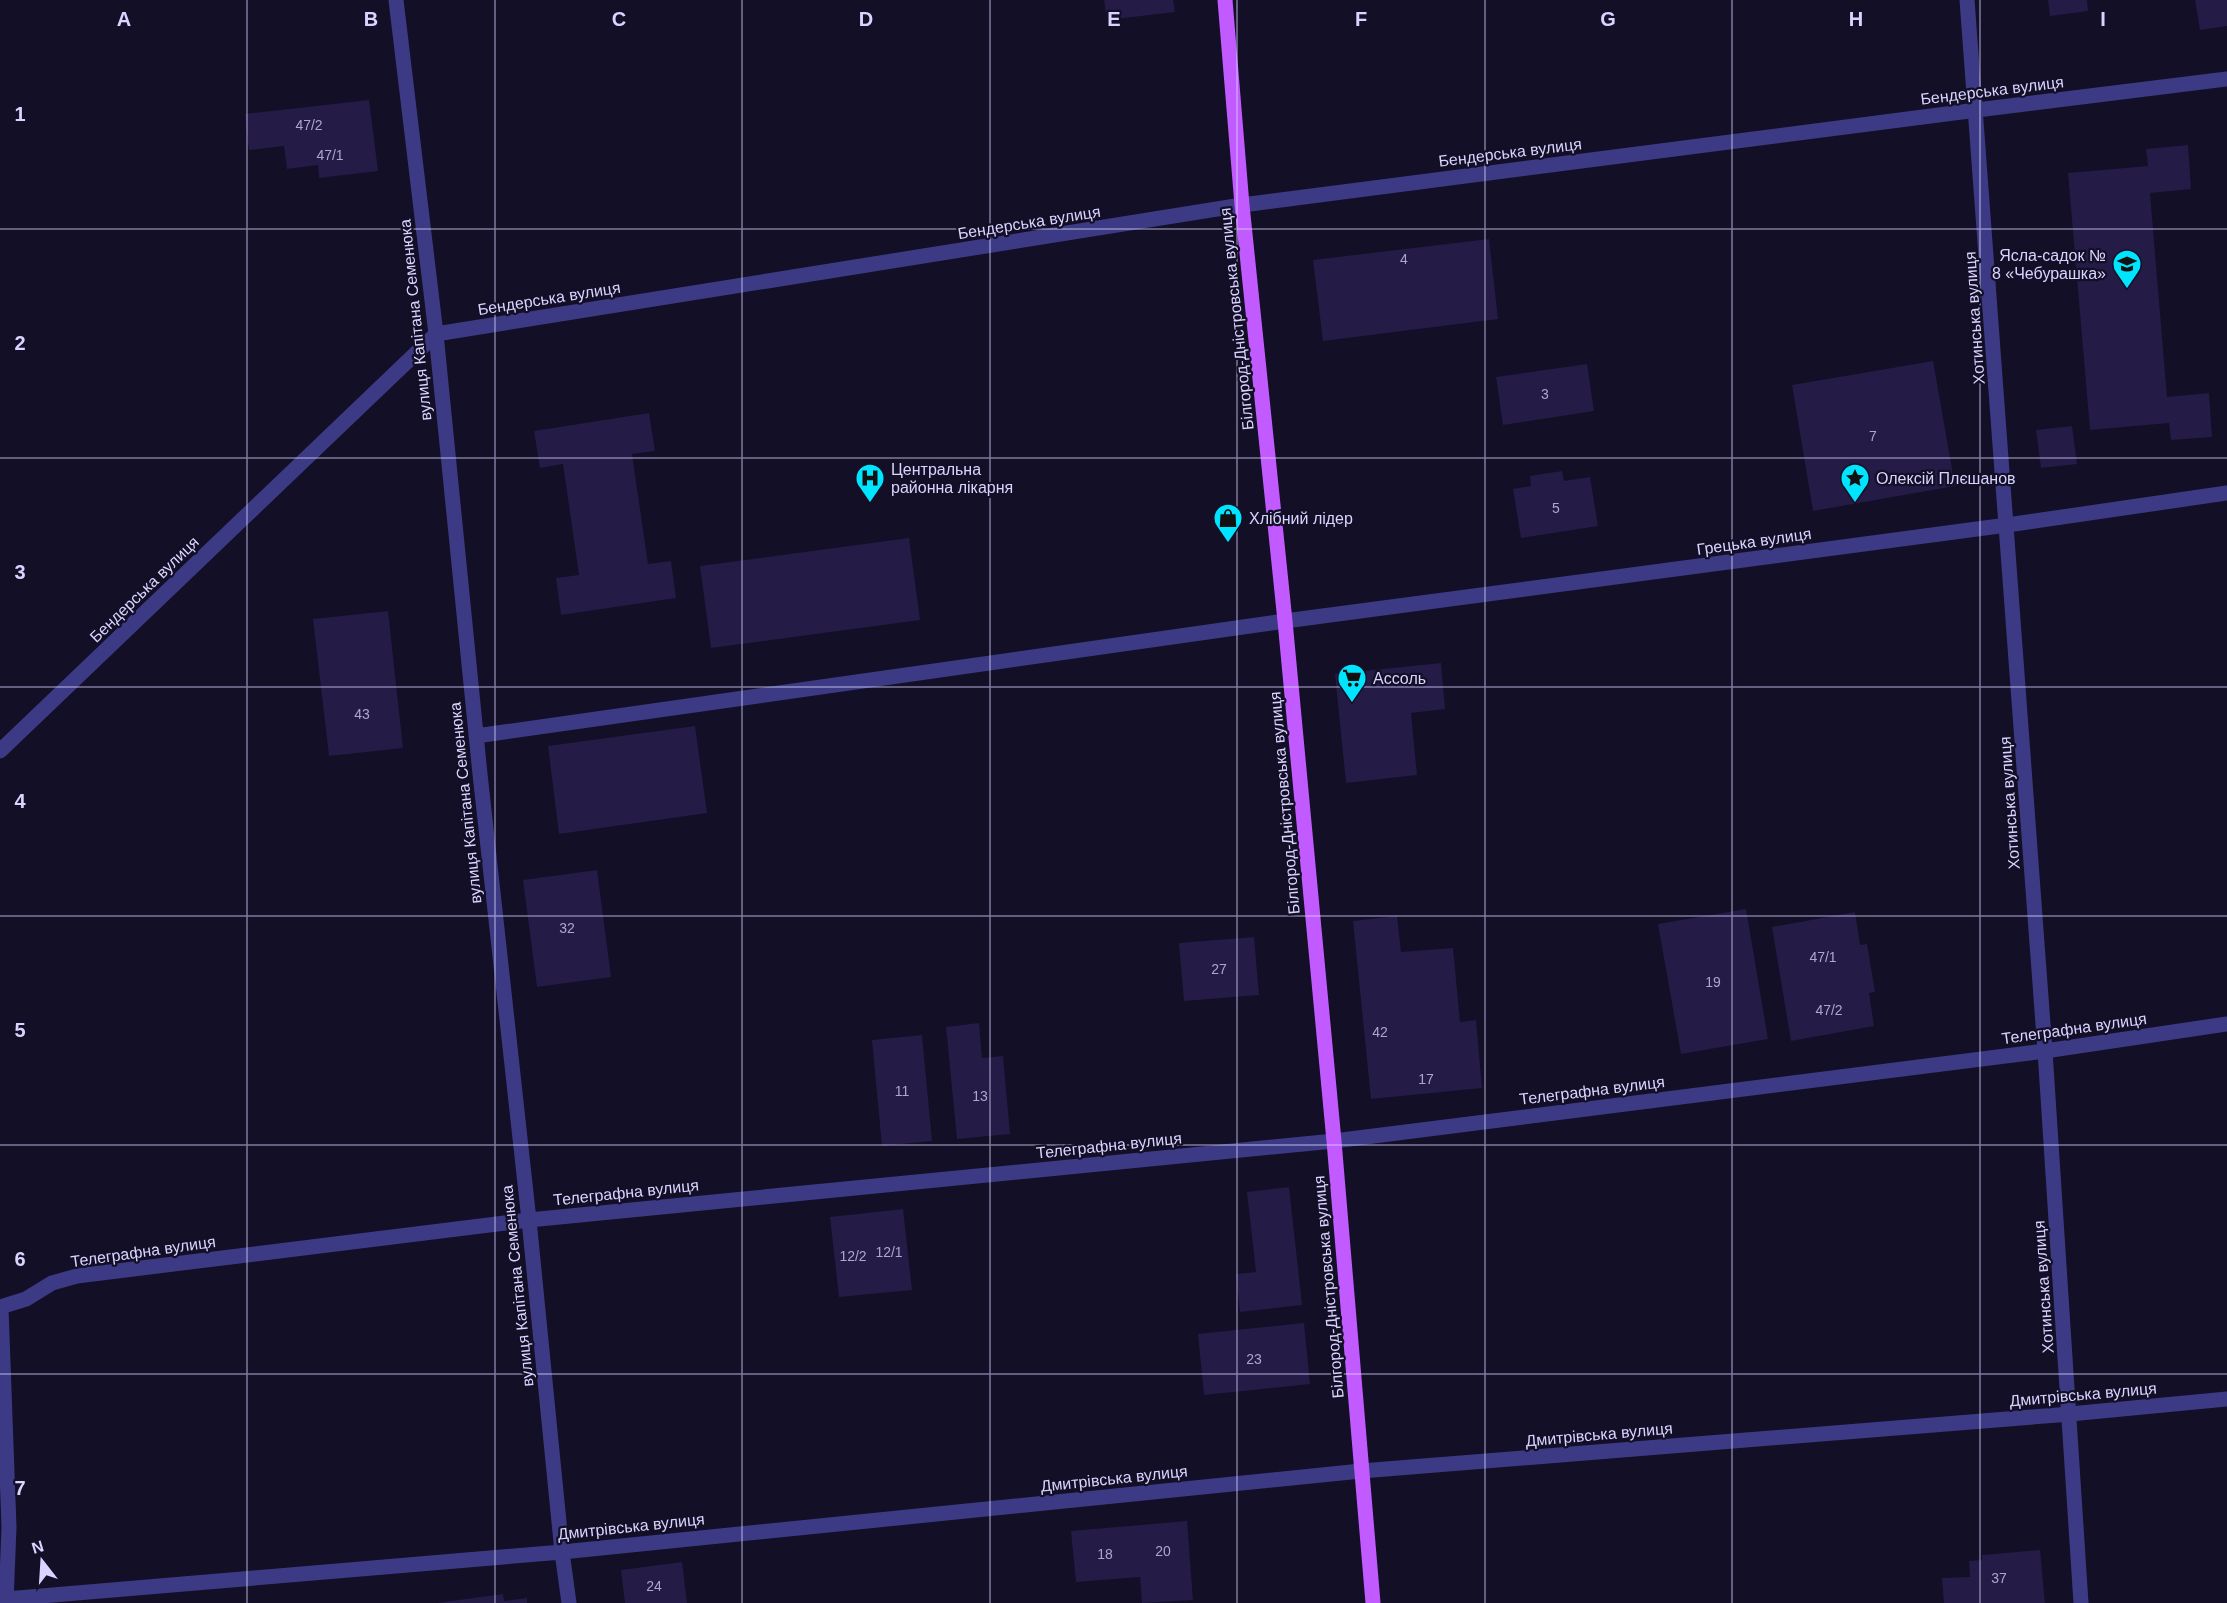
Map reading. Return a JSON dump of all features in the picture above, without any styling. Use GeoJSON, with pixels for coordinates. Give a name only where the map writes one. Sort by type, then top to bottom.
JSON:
{"type":"FeatureCollection","features":[{"type":"Feature","properties":{"kind":"main road","name":"Білгород-Дністровська вулиця"},"geometry":{"type":"LineString","coordinates":[[1225,0],[1242,206],[1285,621],[1334,1141],[1373,1603]]}},
{"type":"Feature","properties":{"kind":"street","name":"вулиця Капітана Семенюка"},"geometry":{"type":"LineString","coordinates":[[396,0],[435,334],[569,1603]]}},
{"type":"Feature","properties":{"kind":"street","name":"Хотинська вулиця"},"geometry":{"type":"LineString","coordinates":[[1967,0],[1977,110],[2045,1051],[2081,1603]]}},
{"type":"Feature","properties":{"kind":"street","name":"Бендерська вулиця"},"geometry":{"type":"LineString","coordinates":[[0,751],[435,334],[1242,206],[2227,79]]}},
{"type":"Feature","properties":{"kind":"street","name":"Грецька вулиця"},"geometry":{"type":"LineString","coordinates":[[476,736],[1285,621],[2007,525],[2227,493]]}},
{"type":"Feature","properties":{"kind":"street","name":"Телеграфна вулиця"},"geometry":{"type":"LineString","coordinates":[[1,1307],[26,1299],[52,1282],[77,1276],[529,1220],[1334,1141],[2045,1051],[2227,1024]]}},
{"type":"Feature","properties":{"kind":"street"},"geometry":{"type":"LineString","coordinates":[[1,1307],[9,1527],[6,1601]]}},
{"type":"Feature","properties":{"kind":"street","name":"Дмитрівська вулиця"},"geometry":{"type":"LineString","coordinates":[[6,1601],[562,1552],[1361,1472],[2227,1399]]}},
{"type":"Feature","properties":{"kind":"building"},"geometry":{"type":"Polygon","coordinates":[[[1104,0],[1173,0],[1175,12],[1107,20],[1104,0]]]}},
{"type":"Feature","properties":{"kind":"building"},"geometry":{"type":"Polygon","coordinates":[[[2048,0],[2087,0],[2088,11],[2050,16],[2048,0]]]}},
{"type":"Feature","properties":{"kind":"building"},"geometry":{"type":"Polygon","coordinates":[[[2195,0],[2227,0],[2227,26],[2200,30],[2195,0]]]}},
{"type":"Feature","properties":{"kind":"building"},"geometry":{"type":"Polygon","coordinates":[[[369,100],[378,171],[319,178],[318,165],[287,169],[284,146],[249,150],[245,114],[369,100]]]}},
{"type":"Feature","properties":{"kind":"building"},"geometry":{"type":"Polygon","coordinates":[[[2188,145],[2191,189],[2150,193],[2167,397],[2209,393],[2212,437],[2171,440],[2169,423],[2090,430],[2068,173],[2148,166],[2146,149],[2188,145]]]}},
{"type":"Feature","properties":{"kind":"building"},"geometry":{"type":"Polygon","coordinates":[[[1489,239],[1498,319],[1323,341],[1313,260],[1489,239]]]}},
{"type":"Feature","properties":{"kind":"building"},"geometry":{"type":"Polygon","coordinates":[[[1933,361],[1955,486],[1813,511],[1792,385],[1933,361]]]}},
{"type":"Feature","properties":{"kind":"building"},"geometry":{"type":"Polygon","coordinates":[[[1587,364],[1594,411],[1503,425],[1496,377],[1587,364]]]}},
{"type":"Feature","properties":{"kind":"building"},"geometry":{"type":"Polygon","coordinates":[[[649,413],[655,451],[632,454],[648,564],[671,561],[676,598],[561,615],[556,578],[579,575],[563,464],[540,468],[534,431],[649,413]]]}},
{"type":"Feature","properties":{"kind":"building"},"geometry":{"type":"Polygon","coordinates":[[[2072,426],[2077,464],[2041,468],[2036,430],[2072,426]]]}},
{"type":"Feature","properties":{"kind":"building"},"geometry":{"type":"Polygon","coordinates":[[[1562,471],[1564,481],[1590,477],[1598,526],[1521,538],[1513,489],[1531,486],[1530,476],[1562,471]]]}},
{"type":"Feature","properties":{"kind":"building"},"geometry":{"type":"Polygon","coordinates":[[[909,538],[920,620],[711,648],[700,566],[909,538]]]}},
{"type":"Feature","properties":{"kind":"building"},"geometry":{"type":"Polygon","coordinates":[[[388,611],[403,748],[329,756],[313,619],[388,611]]]}},
{"type":"Feature","properties":{"kind":"building"},"geometry":{"type":"Polygon","coordinates":[[[1441,663],[1445,709],[1411,713],[1417,775],[1346,783],[1335,674],[1441,663]]]}},
{"type":"Feature","properties":{"kind":"building"},"geometry":{"type":"Polygon","coordinates":[[[695,726],[707,813],[559,834],[548,746],[695,726]]]}},
{"type":"Feature","properties":{"kind":"building"},"geometry":{"type":"Polygon","coordinates":[[[597,870],[611,977],[537,987],[523,880],[597,870]]]}},
{"type":"Feature","properties":{"kind":"building"},"geometry":{"type":"Polygon","coordinates":[[[1746,909],[1768,1039],[1681,1054],[1658,924],[1746,909]]]}},
{"type":"Feature","properties":{"kind":"building"},"geometry":{"type":"Polygon","coordinates":[[[1855,912],[1860,945],[1867,944],[1875,992],[1869,993],[1874,1026],[1791,1041],[1772,927],[1855,912]]]}},
{"type":"Feature","properties":{"kind":"building"},"geometry":{"type":"Polygon","coordinates":[[[1397,916],[1401,952],[1453,948],[1460,1022],[1476,1020],[1482,1088],[1371,1099],[1353,921],[1397,916]]]}},
{"type":"Feature","properties":{"kind":"building"},"geometry":{"type":"Polygon","coordinates":[[[1254,937],[1259,995],[1184,1001],[1179,943],[1254,937]]]}},
{"type":"Feature","properties":{"kind":"building"},"geometry":{"type":"Polygon","coordinates":[[[979,1023],[982,1058],[1003,1056],[1010,1134],[957,1139],[946,1027],[979,1023]]]}},
{"type":"Feature","properties":{"kind":"building"},"geometry":{"type":"Polygon","coordinates":[[[922,1035],[932,1141],[882,1146],[872,1040],[922,1035]]]}},
{"type":"Feature","properties":{"kind":"building"},"geometry":{"type":"Polygon","coordinates":[[[1289,1187],[1302,1305],[1240,1312],[1236,1274],[1256,1272],[1247,1192],[1289,1187]]]}},
{"type":"Feature","properties":{"kind":"building"},"geometry":{"type":"Polygon","coordinates":[[[903,1209],[912,1290],[839,1297],[830,1217],[903,1209]]]}},
{"type":"Feature","properties":{"kind":"building"},"geometry":{"type":"Polygon","coordinates":[[[1304,1323],[1310,1384],[1204,1395],[1198,1334],[1304,1323]]]}},
{"type":"Feature","properties":{"kind":"building"},"geometry":{"type":"Polygon","coordinates":[[[1187,1521],[1193,1600],[1142,1603],[1140,1577],[1076,1582],[1071,1531],[1187,1521]]]}},
{"type":"Feature","properties":{"kind":"building"},"geometry":{"type":"Polygon","coordinates":[[[2040,1550],[2045,1603],[1944,1603],[1942,1578],[1970,1577],[1969,1561],[1982,1560],[1982,1555],[2040,1550]]]}},
{"type":"Feature","properties":{"kind":"building"},"geometry":{"type":"Polygon","coordinates":[[[682,1562],[687,1603],[625,1603],[621,1570],[682,1562]]]}},
{"type":"Feature","properties":{"kind":"building"},"geometry":{"type":"Polygon","coordinates":[[[503,1594],[504,1601],[527,1598],[527,1603],[437,1603],[503,1594]]]}},
{"type":"Feature","properties":{"kind":"place","name":"Ясла-садок № 8 «Чебурашка»"},"geometry":{"type":"Point","coordinates":[2127,290]}},
{"type":"Feature","properties":{"kind":"place","name":"Центральна районна лікарня"},"geometry":{"type":"Point","coordinates":[870,504]}},
{"type":"Feature","properties":{"kind":"place","name":"Олексій Плєшанов"},"geometry":{"type":"Point","coordinates":[1855,504]}},
{"type":"Feature","properties":{"kind":"place","name":"Хлібний лідер"},"geometry":{"type":"Point","coordinates":[1228,544]}},
{"type":"Feature","properties":{"kind":"place","name":"Ассоль"},"geometry":{"type":"Point","coordinates":[1352,704]}}]}
